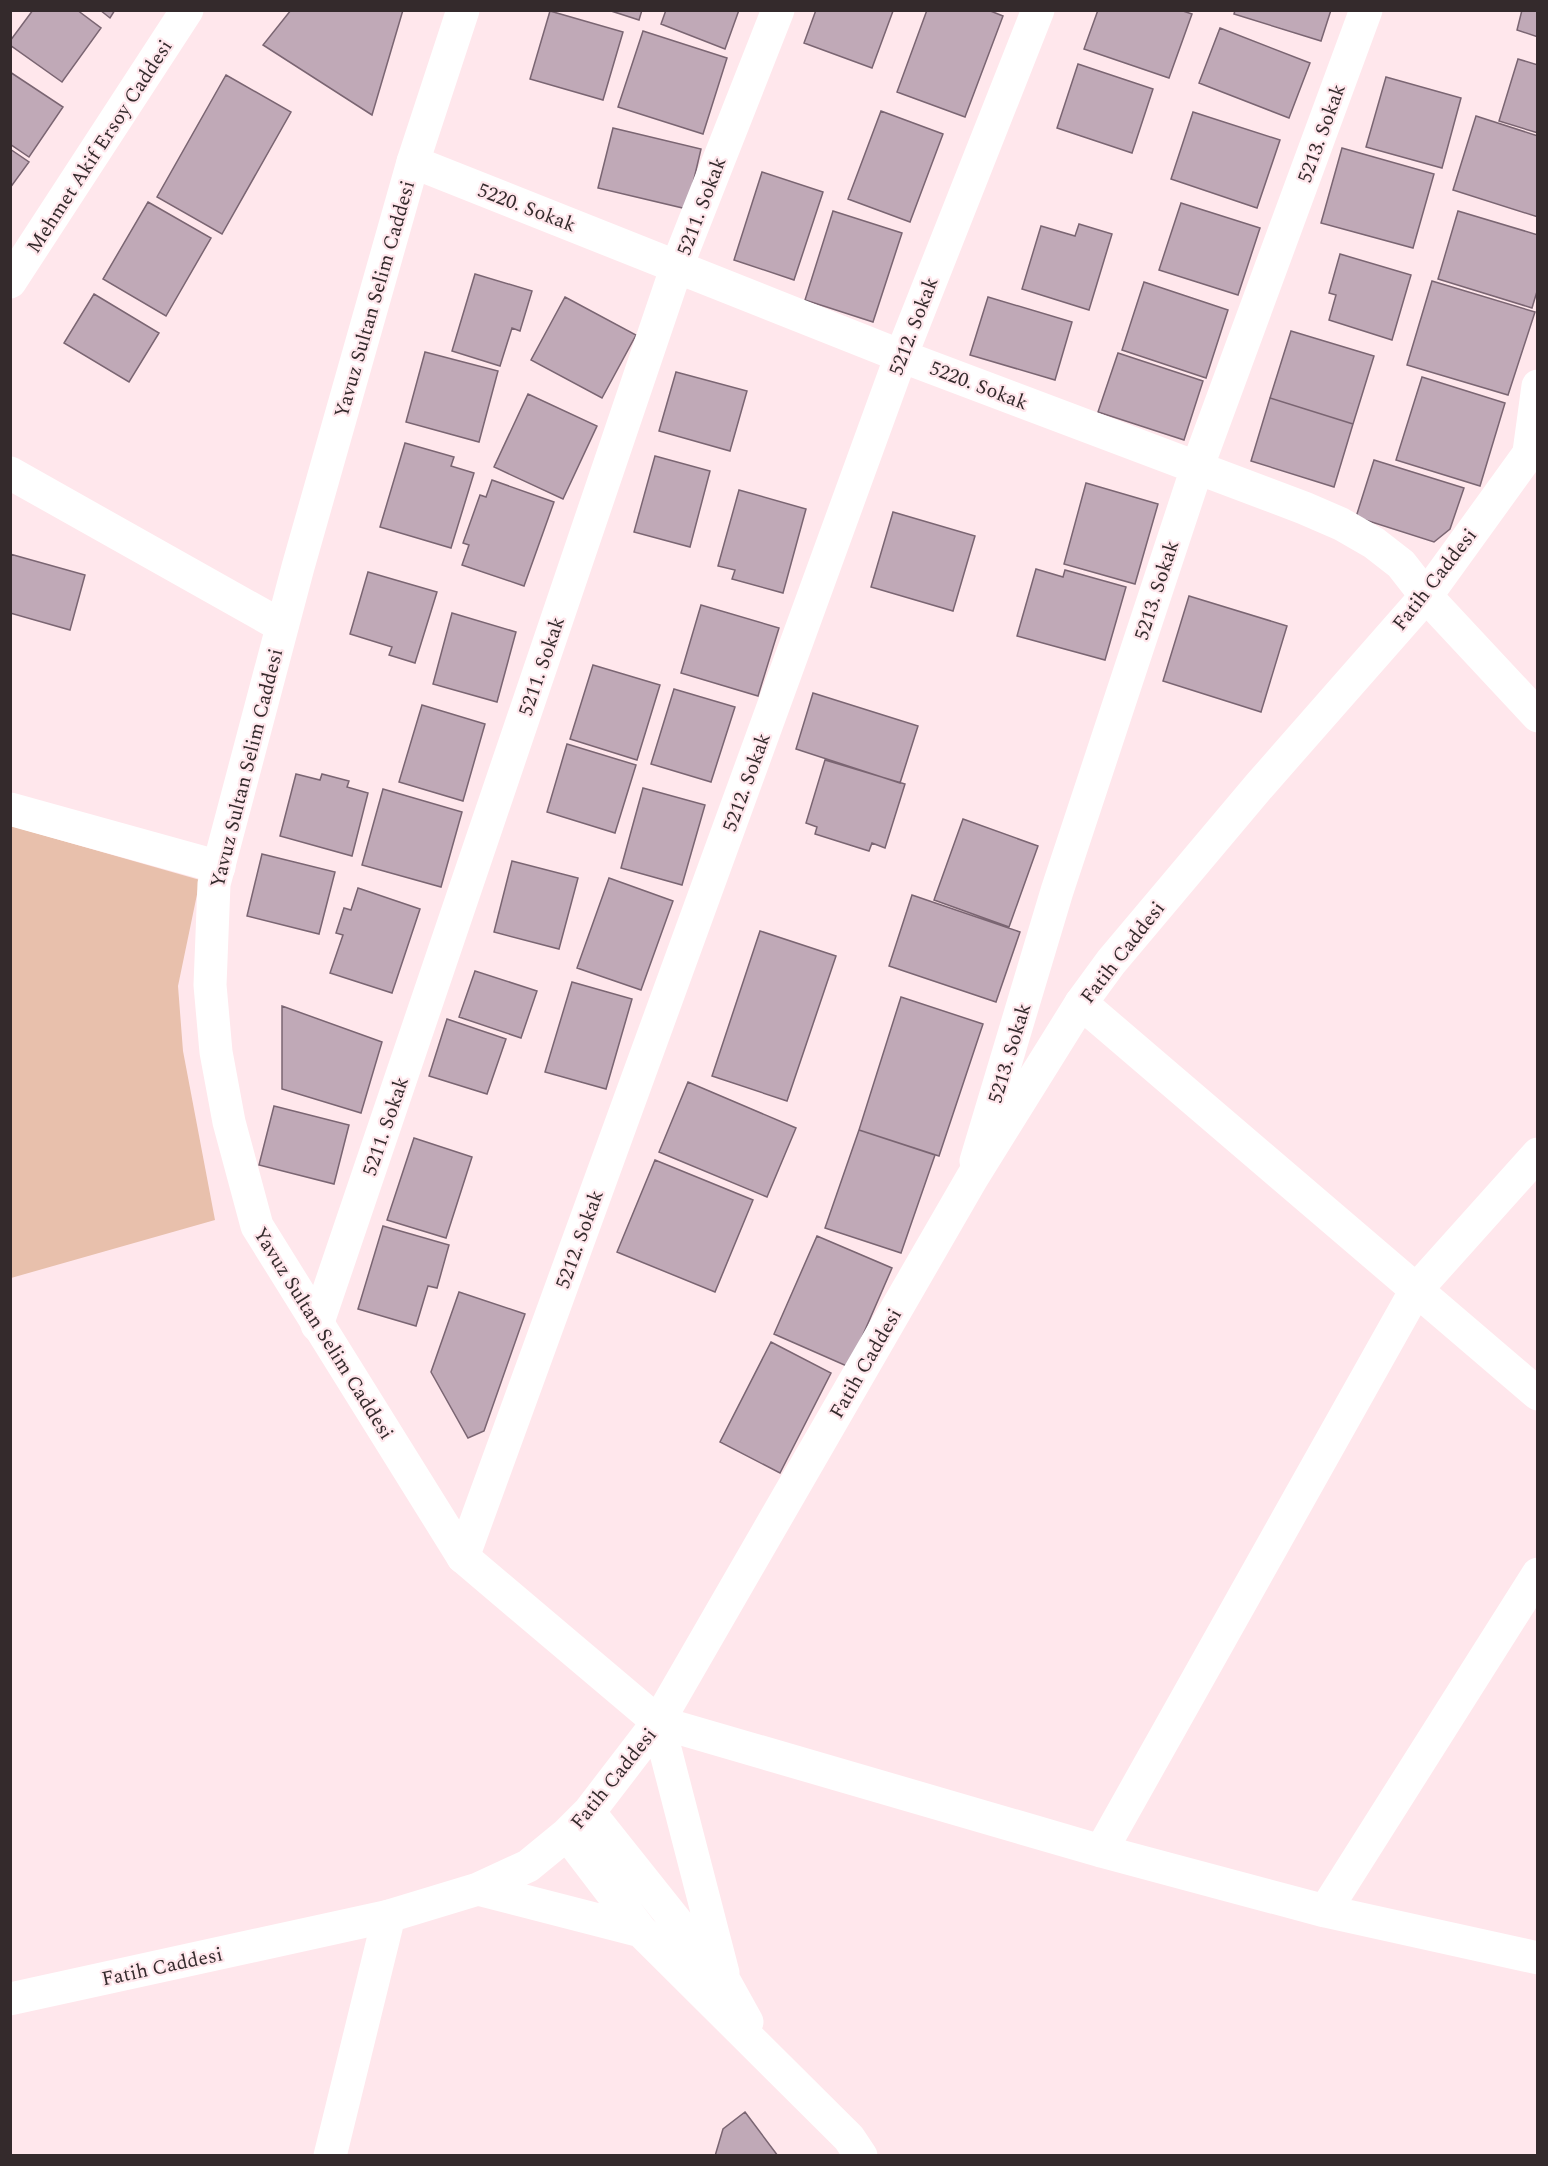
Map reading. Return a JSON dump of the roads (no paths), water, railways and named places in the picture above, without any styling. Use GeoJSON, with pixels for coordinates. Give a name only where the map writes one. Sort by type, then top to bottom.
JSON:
{"type":"FeatureCollection","features":[{"type":"Feature","properties":{"kind":"street","name":"Mehmet Akif Ersoy Caddesi"},"geometry":{"type":"LineString","coordinates":[[10,282],[187,10]]}},
{"type":"Feature","properties":{"kind":"street","name":"Yavuz Sultan Selim Caddesi"},"geometry":{"type":"LineString","coordinates":[[463,10],[413,162],[282,626],[214,884],[210,985],[216,1052],[230,1122],[257,1226],[464,1557],[657,1722]]}},
{"type":"Feature","properties":{"kind":"street","name":"5211. Sokak"},"geometry":{"type":"LineString","coordinates":[[317,1325],[677,266],[778,10]]}},
{"type":"Feature","properties":{"kind":"street","name":"5212. Sokak"},"geometry":{"type":"LineString","coordinates":[[464,1557],[901,356],[1038,10]]}},
{"type":"Feature","properties":{"kind":"street","name":"5213. Sokak"},"geometry":{"type":"LineString","coordinates":[[972,1178],[1057,891],[1197,468],[1366,10]]}},
{"type":"Feature","properties":{"kind":"street","name":"5220. Sokak"},"geometry":{"type":"LineString","coordinates":[[413,162],[901,356],[1304,507],[1341,524],[1374,543],[1401,564],[1426,596],[1538,716]]}},
{"type":"Feature","properties":{"kind":"street"},"geometry":{"type":"LineString","coordinates":[[1533,447],[1538,386]]}},
{"type":"Feature","properties":{"kind":"street","name":"Fatih Caddesi"},"geometry":{"type":"LineString","coordinates":[[10,1999],[389,1916],[478,1889],[528,1866],[578,1823],[657,1722],[972,1178],[1081,1002],[1110,963],[1260,785],[1426,596],[1533,447]]}},
{"type":"Feature","properties":{"kind":"street"},"geometry":{"type":"LineString","coordinates":[[10,473],[282,626]]}},
{"type":"Feature","properties":{"kind":"street"},"geometry":{"type":"LineString","coordinates":[[10,809],[219,867]]}},
{"type":"Feature","properties":{"kind":"street"},"geometry":{"type":"LineString","coordinates":[[1081,1002],[1538,1394]]}},
{"type":"Feature","properties":{"kind":"street"},"geometry":{"type":"LineString","coordinates":[[1101,1851],[1416,1290],[1538,1154]]}},
{"type":"Feature","properties":{"kind":"street"},"geometry":{"type":"LineString","coordinates":[[1325,1911],[1538,1574]]}},
{"type":"Feature","properties":{"kind":"street"},"geometry":{"type":"LineString","coordinates":[[657,1722],[1101,1851],[1325,1911],[1538,1958]]}},
{"type":"Feature","properties":{"kind":"street"},"geometry":{"type":"LineString","coordinates":[[657,1722],[726,1984]]}},
{"type":"Feature","properties":{"kind":"street"},"geometry":{"type":"LineString","coordinates":[[578,1823],[641,1930],[849,2138],[861,2156]]}},
{"type":"Feature","properties":{"kind":"street"},"geometry":{"type":"LineString","coordinates":[[578,1823],[726,1984],[767,2058]]}},
{"type":"Feature","properties":{"kind":"street"},"geometry":{"type":"LineString","coordinates":[[478,1889],[641,1930]]}},
{"type":"Feature","properties":{"kind":"street"},"geometry":{"type":"LineString","coordinates":[[330,2156],[389,1916]]}}]}
